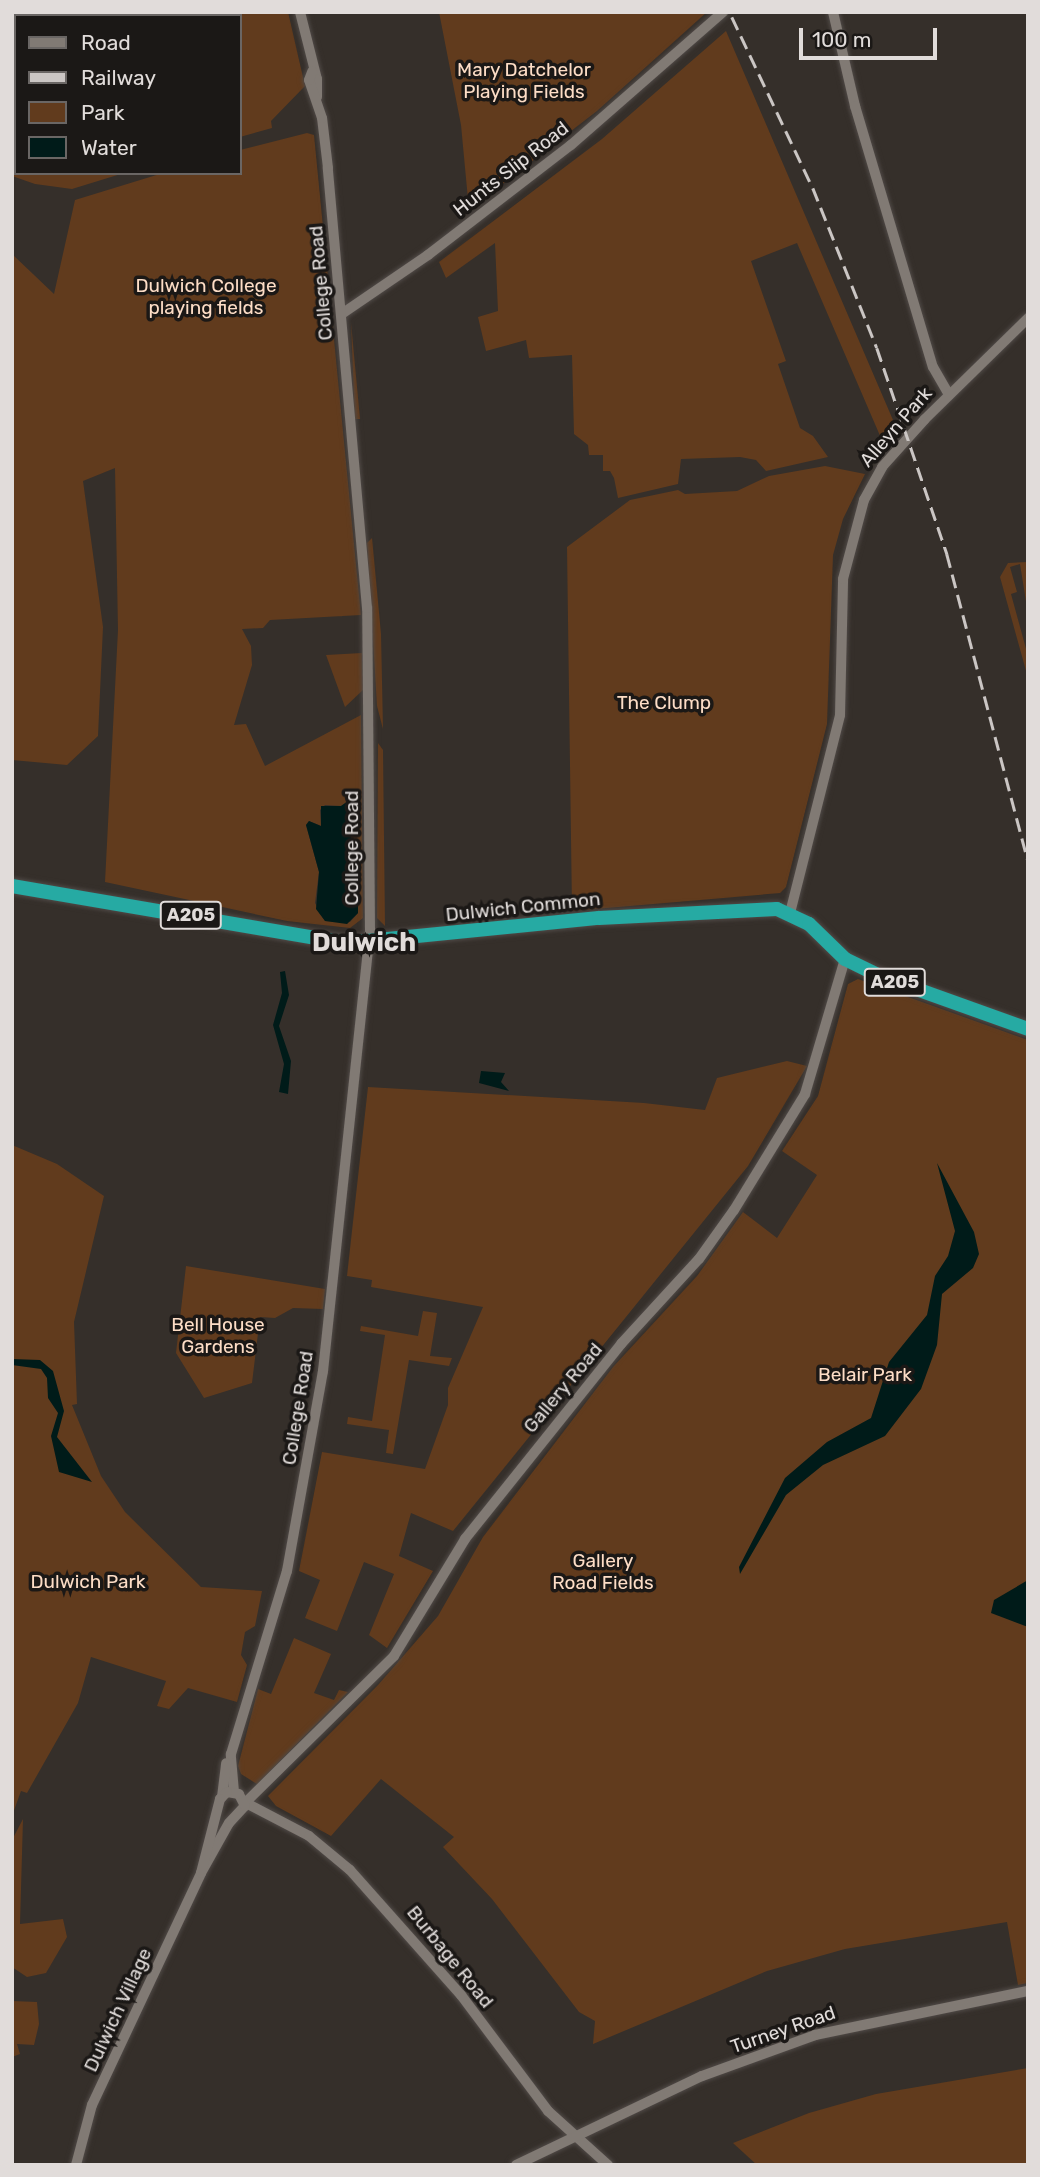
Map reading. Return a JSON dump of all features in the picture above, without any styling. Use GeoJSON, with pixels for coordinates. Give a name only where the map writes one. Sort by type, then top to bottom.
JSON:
{"type":"FeatureCollection","features":[{"type":"Feature","properties":{"kind":"highway","name":"Dulwich Common"},"geometry":{"type":"LineString","coordinates":[[12,886],[315,939],[370,941],[706,910],[752,908],[790,913]]}},
{"type":"Feature","properties":{"kind":"highway","name":"A205"},"geometry":{"type":"LineString","coordinates":[[790,913],[810,924],[845,959],[886,979],[1028,1029]]}},
{"type":"Feature","properties":{"kind":"street","name":"College Road"},"geometry":{"type":"LineString","coordinates":[[216,1816],[222,1797],[222,1779],[285,1579],[311,1446],[337,1266],[370,941],[370,645],[343,313],[317,79],[312,72],[300,12]]}},
{"type":"Feature","properties":{"kind":"street","name":"Hunts Slip Road"},"geometry":{"type":"LineString","coordinates":[[343,313],[414,265],[550,162],[723,12]]}},
{"type":"Feature","properties":{"kind":"street","name":"Alleyn Park"},"geometry":{"type":"LineString","coordinates":[[790,913],[840,715],[843,579],[853,535],[879,471],[949,395],[933,367],[855,106],[833,12]]}},
{"type":"Feature","properties":{"kind":"street"},"geometry":{"type":"LineString","coordinates":[[949,395],[1028,318]]}},
{"type":"Feature","properties":{"kind":"street","name":"Gallery Road"},"geometry":{"type":"LineString","coordinates":[[229,1823],[394,1656],[490,1506],[621,1344],[699,1259],[734,1210],[805,1094],[845,959]]}},
{"type":"Feature","properties":{"kind":"street","name":"College Road"},"geometry":{"type":"LineString","coordinates":[[231,1754],[234,1792]]}},
{"type":"Feature","properties":{"kind":"street"},"geometry":{"type":"LineString","coordinates":[[222,1797],[234,1792]]}},
{"type":"Feature","properties":{"kind":"street","name":"Burbage Road"},"geometry":{"type":"LineString","coordinates":[[234,1792],[244,1806],[267,1814],[309,1836],[389,1909],[461,1995],[532,2092],[584,2145],[592,2157],[606,2162]]}},
{"type":"Feature","properties":{"kind":"street"},"geometry":{"type":"LineString","coordinates":[[216,1816],[229,1823]]}},
{"type":"Feature","properties":{"kind":"street","name":"Dulwich Village"},"geometry":{"type":"LineString","coordinates":[[201,1873],[216,1816]]}},
{"type":"Feature","properties":{"kind":"street","name":"Dulwich Village"},"geometry":{"type":"LineString","coordinates":[[76,2165],[92,2105],[201,1873],[229,1823]]}},
{"type":"Feature","properties":{"kind":"street","name":"Turney Road"},"geometry":{"type":"LineString","coordinates":[[516,2165],[545,2151],[553,2143],[563,2143],[702,2076],[815,2035],[858,2023],[1028,1992]]}},
{"type":"Feature","properties":{"kind":"green space"},"geometry":{"type":"Polygon","coordinates":[[[12,12],[288,12],[305,86],[271,121],[272,128],[242,136],[242,14],[14,14],[14,175],[118,175],[72,189],[35,184],[12,176],[12,12]]]}},
{"type":"Feature","properties":{"kind":"green space","name":"Mary Datchelor Playing Fields"},"geometry":{"type":"Polygon","coordinates":[[[439,12],[707,12],[597,111],[469,210],[461,125],[439,12]]]}},
{"type":"Feature","properties":{"kind":"green space"},"geometry":{"type":"Polygon","coordinates":[[[726,31],[896,427],[884,445],[797,243],[751,261],[786,361],[778,364],[800,428],[813,436],[828,457],[766,471],[756,460],[740,457],[681,459],[678,484],[618,498],[614,478],[610,471],[603,471],[603,455],[589,455],[588,445],[574,434],[572,355],[529,358],[526,340],[486,351],[478,317],[498,311],[495,243],[446,278],[439,262],[602,139],[726,31]]]}},
{"type":"Feature","properties":{"kind":"green space","name":"Dulwich College playing fields"},"geometry":{"type":"Polygon","coordinates":[[[307,133],[314,135],[361,615],[270,620],[263,628],[242,629],[251,646],[252,665],[234,725],[246,724],[265,766],[361,715],[363,918],[350,928],[287,921],[105,882],[118,630],[115,468],[83,481],[103,627],[98,736],[67,765],[12,760],[12,254],[54,294],[75,200],[156,175],[242,175],[242,149],[307,133]],[[354,797],[341,806],[325,805],[320,810],[321,826],[309,821],[306,825],[319,872],[315,903],[325,921],[350,922],[358,913],[358,886],[352,873],[357,849],[350,835],[357,817],[354,797]]]}},
{"type":"Feature","properties":{"kind":"green space"},"geometry":{"type":"Polygon","coordinates":[[[351,323],[360,419],[355,419],[351,323]]]}},
{"type":"Feature","properties":{"kind":"green space","name":"The Clump"},"geometry":{"type":"Polygon","coordinates":[[[825,466],[865,474],[843,519],[833,555],[827,724],[786,887],[780,893],[572,911],[567,547],[630,500],[678,490],[685,494],[737,491],[769,476],[825,466]]]}},
{"type":"Feature","properties":{"kind":"green space"},"geometry":{"type":"Polygon","coordinates":[[[372,538],[381,634],[383,729],[377,706],[367,543],[372,538]]]}},
{"type":"Feature","properties":{"kind":"green space"},"geometry":{"type":"Polygon","coordinates":[[[1028,562],[1028,614],[1020,564],[1010,567],[1017,592],[1011,594],[1028,656],[1028,678],[1000,577],[1008,563],[1028,562]]]}},
{"type":"Feature","properties":{"kind":"green space"},"geometry":{"type":"Polygon","coordinates":[[[362,653],[363,690],[345,707],[326,655],[362,653]]]}},
{"type":"Feature","properties":{"kind":"green space"},"geometry":{"type":"Polygon","coordinates":[[[378,743],[383,750],[385,926],[377,918],[378,743]]]}},
{"type":"Feature","properties":{"kind":"green space"},"geometry":{"type":"Polygon","coordinates":[[[858,979],[1028,1040],[1028,1983],[1018,1985],[1007,1922],[845,1949],[767,1971],[593,2044],[595,2021],[579,2012],[492,1899],[443,1847],[454,1837],[381,1779],[331,1836],[276,1806],[268,1796],[378,1685],[438,1616],[483,1537],[613,1367],[697,1276],[743,1212],[777,1238],[817,1175],[782,1151],[818,1096],[848,984],[858,979]]]}},
{"type":"Feature","properties":{"kind":"green space"},"geometry":{"type":"Polygon","coordinates":[[[787,1061],[807,1066],[748,1166],[453,1531],[411,1513],[399,1556],[433,1571],[387,1648],[369,1635],[394,1574],[364,1562],[337,1631],[305,1618],[320,1580],[299,1571],[322,1452],[425,1469],[448,1405],[448,1388],[483,1307],[371,1287],[372,1280],[347,1276],[368,1087],[644,1103],[705,1110],[717,1078],[787,1061]]]}},
{"type":"Feature","properties":{"kind":"green space","name":"Dulwich Park"},"geometry":{"type":"Polygon","coordinates":[[[12,1145],[57,1164],[104,1196],[74,1322],[77,1404],[72,1405],[101,1476],[125,1512],[201,1587],[262,1591],[255,1626],[245,1632],[241,1655],[247,1665],[237,1702],[188,1688],[169,1709],[157,1706],[166,1681],[91,1657],[78,1703],[27,1793],[21,1791],[12,1816],[12,1145]]]}},
{"type":"Feature","properties":{"kind":"green space","name":"Bell House Gardens"},"geometry":{"type":"Polygon","coordinates":[[[186,1266],[325,1289],[323,1309],[293,1308],[275,1318],[260,1317],[252,1383],[204,1398],[176,1353],[186,1266]]]}},
{"type":"Feature","properties":{"kind":"green space"},"geometry":{"type":"Polygon","coordinates":[[[423,1311],[437,1313],[430,1356],[452,1358],[449,1366],[409,1360],[393,1454],[386,1453],[389,1430],[347,1424],[348,1417],[372,1421],[385,1335],[360,1331],[361,1326],[418,1336],[423,1311]]]}},
{"type":"Feature","properties":{"kind":"green space"},"geometry":{"type":"Polygon","coordinates":[[[294,1638],[331,1654],[314,1693],[334,1700],[339,1690],[348,1692],[257,1784],[241,1774],[238,1766],[258,1689],[271,1694],[294,1638]]]}},
{"type":"Feature","properties":{"kind":"green space"},"geometry":{"type":"Polygon","coordinates":[[[23,1819],[20,1924],[63,1919],[67,1937],[46,1973],[27,1977],[12,1967],[12,1840],[23,1819]]]}},
{"type":"Feature","properties":{"kind":"green space"},"geometry":{"type":"Polygon","coordinates":[[[12,2001],[37,2002],[39,2024],[34,2045],[17,2044],[20,2054],[12,2057],[12,2001]]]}},
{"type":"Feature","properties":{"kind":"green space"},"geometry":{"type":"Polygon","coordinates":[[[1028,2068],[1028,2165],[757,2165],[733,2143],[809,2113],[876,2094],[1028,2068]]]}},
{"type":"Feature","properties":{"kind":"water"},"geometry":{"type":"Polygon","coordinates":[[[354,797],[359,810],[350,835],[360,856],[352,873],[358,886],[358,913],[347,924],[325,921],[316,909],[319,872],[306,825],[309,821],[321,826],[321,806],[341,806],[354,797]]]}},
{"type":"Feature","properties":{"kind":"water"},"geometry":{"type":"Polygon","coordinates":[[[285,971],[289,995],[279,1026],[291,1061],[288,1094],[279,1092],[284,1064],[273,1025],[282,993],[280,972],[285,971]]]}},
{"type":"Feature","properties":{"kind":"water"},"geometry":{"type":"Polygon","coordinates":[[[481,1071],[505,1073],[501,1082],[509,1091],[479,1083],[481,1071]]]}},
{"type":"Feature","properties":{"kind":"water"},"geometry":{"type":"Polygon","coordinates":[[[937,1163],[974,1232],[979,1254],[973,1268],[942,1294],[937,1345],[921,1389],[885,1436],[823,1465],[786,1495],[740,1574],[739,1567],[785,1478],[827,1442],[871,1418],[889,1362],[927,1315],[935,1276],[948,1256],[955,1231],[937,1163]]]}},
{"type":"Feature","properties":{"kind":"water"},"geometry":{"type":"Polygon","coordinates":[[[12,1359],[40,1360],[53,1371],[64,1411],[57,1437],[92,1482],[59,1472],[51,1436],[58,1413],[48,1398],[47,1378],[41,1369],[12,1365],[12,1359]]]}},
{"type":"Feature","properties":{"kind":"water"},"geometry":{"type":"Polygon","coordinates":[[[1028,1580],[1028,1627],[991,1613],[994,1600],[1028,1580]]]}},
{"type":"Feature","properties":{"kind":"railway"},"geometry":{"type":"LineString","coordinates":[[732,17],[813,188],[877,348],[947,554],[1028,860]]}},
{"type":"Feature","properties":{"kind":"district","name":"Dulwich"},"geometry":{"type":"Point","coordinates":[364,943]}},
{"type":"Feature","properties":{"kind":"park label","name":"Belair Park"},"geometry":{"type":"Point","coordinates":[865,1375]}},
{"type":"Feature","properties":{"kind":"park label","name":"Gallery Road Fields"},"geometry":{"type":"Point","coordinates":[603,1572]}}]}
